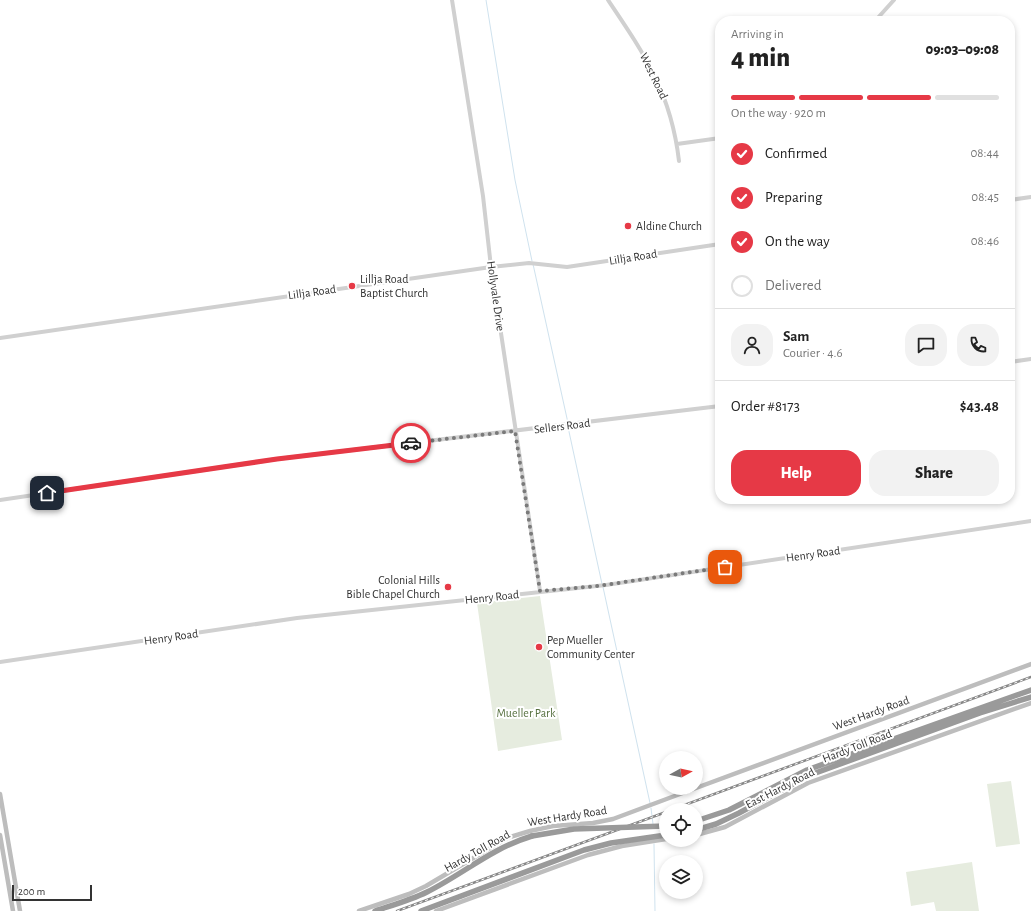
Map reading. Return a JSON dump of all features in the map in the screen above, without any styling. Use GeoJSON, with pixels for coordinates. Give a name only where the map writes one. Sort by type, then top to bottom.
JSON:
{"type":"FeatureCollection","features":[{"type":"Feature","properties":{"kind":"highway","name":"Hardy Toll Road"},"geometry":{"type":"LineString","coordinates":[[703,819],[720,813],[798,773],[1031,690]]}},
{"type":"Feature","properties":{"kind":"highway","name":"Hardy Toll Road"},"geometry":{"type":"LineString","coordinates":[[703,828],[716,824],[739,813],[810,775],[980,713],[1031,697]]}},
{"type":"Feature","properties":{"kind":"highway","name":"Hardy Toll Road"},"geometry":{"type":"LineString","coordinates":[[375,911],[426,892],[489,854],[511,843],[532,836],[574,829],[659,826]]}},
{"type":"Feature","properties":{"kind":"highway"},"geometry":{"type":"LineString","coordinates":[[421,911],[584,850],[611,843],[659,836]]}},
{"type":"Feature","properties":{"kind":"main road","name":"West Hardy Road"},"geometry":{"type":"LineString","coordinates":[[703,785],[1031,664]]}},
{"type":"Feature","properties":{"kind":"main road","name":"East Hardy Road"},"geometry":{"type":"LineString","coordinates":[[703,833],[725,827],[808,783],[886,753],[1031,703]]}},
{"type":"Feature","properties":{"kind":"main road"},"geometry":{"type":"LineString","coordinates":[[0,794],[20,911]]}},
{"type":"Feature","properties":{"kind":"main road","name":"West Hardy Road"},"geometry":{"type":"LineString","coordinates":[[359,911],[409,894],[426,886],[507,838],[553,826],[602,822],[677,795]]}},
{"type":"Feature","properties":{"kind":"main road"},"geometry":{"type":"LineString","coordinates":[[0,835],[13,911]]}},
{"type":"Feature","properties":{"kind":"main road"},"geometry":{"type":"LineString","coordinates":[[436,911],[588,855],[606,850],[659,841]]}},
{"type":"Feature","properties":{"kind":"street","name":"Hollyvale Drive"},"geometry":{"type":"LineString","coordinates":[[452,0],[483,196],[491,267],[540,591]]}},
{"type":"Feature","properties":{"kind":"street","name":"West Road"},"geometry":{"type":"LineString","coordinates":[[608,0],[642,52],[658,82],[668,108],[677,144],[679,161]]}},
{"type":"Feature","properties":{"kind":"street"},"geometry":{"type":"LineString","coordinates":[[880,16],[894,0]]}},
{"type":"Feature","properties":{"kind":"street"},"geometry":{"type":"LineString","coordinates":[[677,144],[715,139]]}},
{"type":"Feature","properties":{"kind":"street"},"geometry":{"type":"LineString","coordinates":[[1015,199],[1031,197]]}},
{"type":"Feature","properties":{"kind":"street","name":"Lillja Road"},"geometry":{"type":"LineString","coordinates":[[0,338],[491,267],[537,263],[567,267],[715,245]]}},
{"type":"Feature","properties":{"kind":"street"},"geometry":{"type":"LineString","coordinates":[[1015,361],[1031,359]]}},
{"type":"Feature","properties":{"kind":"street","name":"Sellers Road"},"geometry":{"type":"LineString","coordinates":[[0,500],[272,460],[565,426],[715,407]]}},
{"type":"Feature","properties":{"kind":"street","name":"Henry Road"},"geometry":{"type":"LineString","coordinates":[[0,662],[298,618],[606,585],[1031,521]]}},
{"type":"Feature","properties":{"kind":"green space","name":"Mueller Park"},"geometry":{"type":"Polygon","coordinates":[[[540,596],[562,740],[498,751],[477,603],[540,596]]]}},
{"type":"Feature","properties":{"kind":"green space"},"geometry":{"type":"Polygon","coordinates":[[[1011,781],[1020,844],[996,847],[987,784],[1011,781]]]}},
{"type":"Feature","properties":{"kind":"green space"},"geometry":{"type":"Polygon","coordinates":[[[972,862],[979,911],[936,911],[934,902],[911,906],[906,872],[972,862]]]}},
{"type":"Feature","properties":{"kind":"waterway"},"geometry":{"type":"LineString","coordinates":[[486,0],[515,180],[532,261]]}},
{"type":"Feature","properties":{"kind":"waterway"},"geometry":{"type":"LineString","coordinates":[[533,264],[568,423]]}},
{"type":"Feature","properties":{"kind":"waterway"},"geometry":{"type":"LineString","coordinates":[[568,427],[602,584]]}},
{"type":"Feature","properties":{"kind":"waterway"},"geometry":{"type":"LineString","coordinates":[[603,587],[650,803]]}},
{"type":"Feature","properties":{"kind":"waterway"},"geometry":{"type":"LineString","coordinates":[[651,808],[653,824]]}},
{"type":"Feature","properties":{"kind":"waterway"},"geometry":{"type":"LineString","coordinates":[[654,844],[655,911]]}},
{"type":"Feature","properties":{"kind":"railway"},"geometry":{"type":"LineString","coordinates":[[690,803],[1031,677]]}},
{"type":"Feature","properties":{"kind":"railway"},"geometry":{"type":"LineString","coordinates":[[397,911],[659,815]]}},
{"type":"Feature","properties":{"kind":"way so far"},"geometry":{"type":"LineString","coordinates":[[411,443],[515,431],[540,591],[598,586],[725,567]]}},
{"type":"Feature","properties":{"kind":"place","name":"Aldine Church"},"geometry":{"type":"Point","coordinates":[628,226]}},
{"type":"Feature","properties":{"kind":"place","name":"Lillja Road Baptist Church"},"geometry":{"type":"Point","coordinates":[352,286]}},
{"type":"Feature","properties":{"kind":"place","name":"Colonial Hills Bible Chapel Church"},"geometry":{"type":"Point","coordinates":[448,587]}},
{"type":"Feature","properties":{"kind":"place","name":"Pep Mueller Community Center"},"geometry":{"type":"Point","coordinates":[539,647]}},
{"type":"Feature","properties":{"kind":"route"},"geometry":{"type":"LineString","coordinates":[[47,493],[277,459],[411,443]]}}]}
